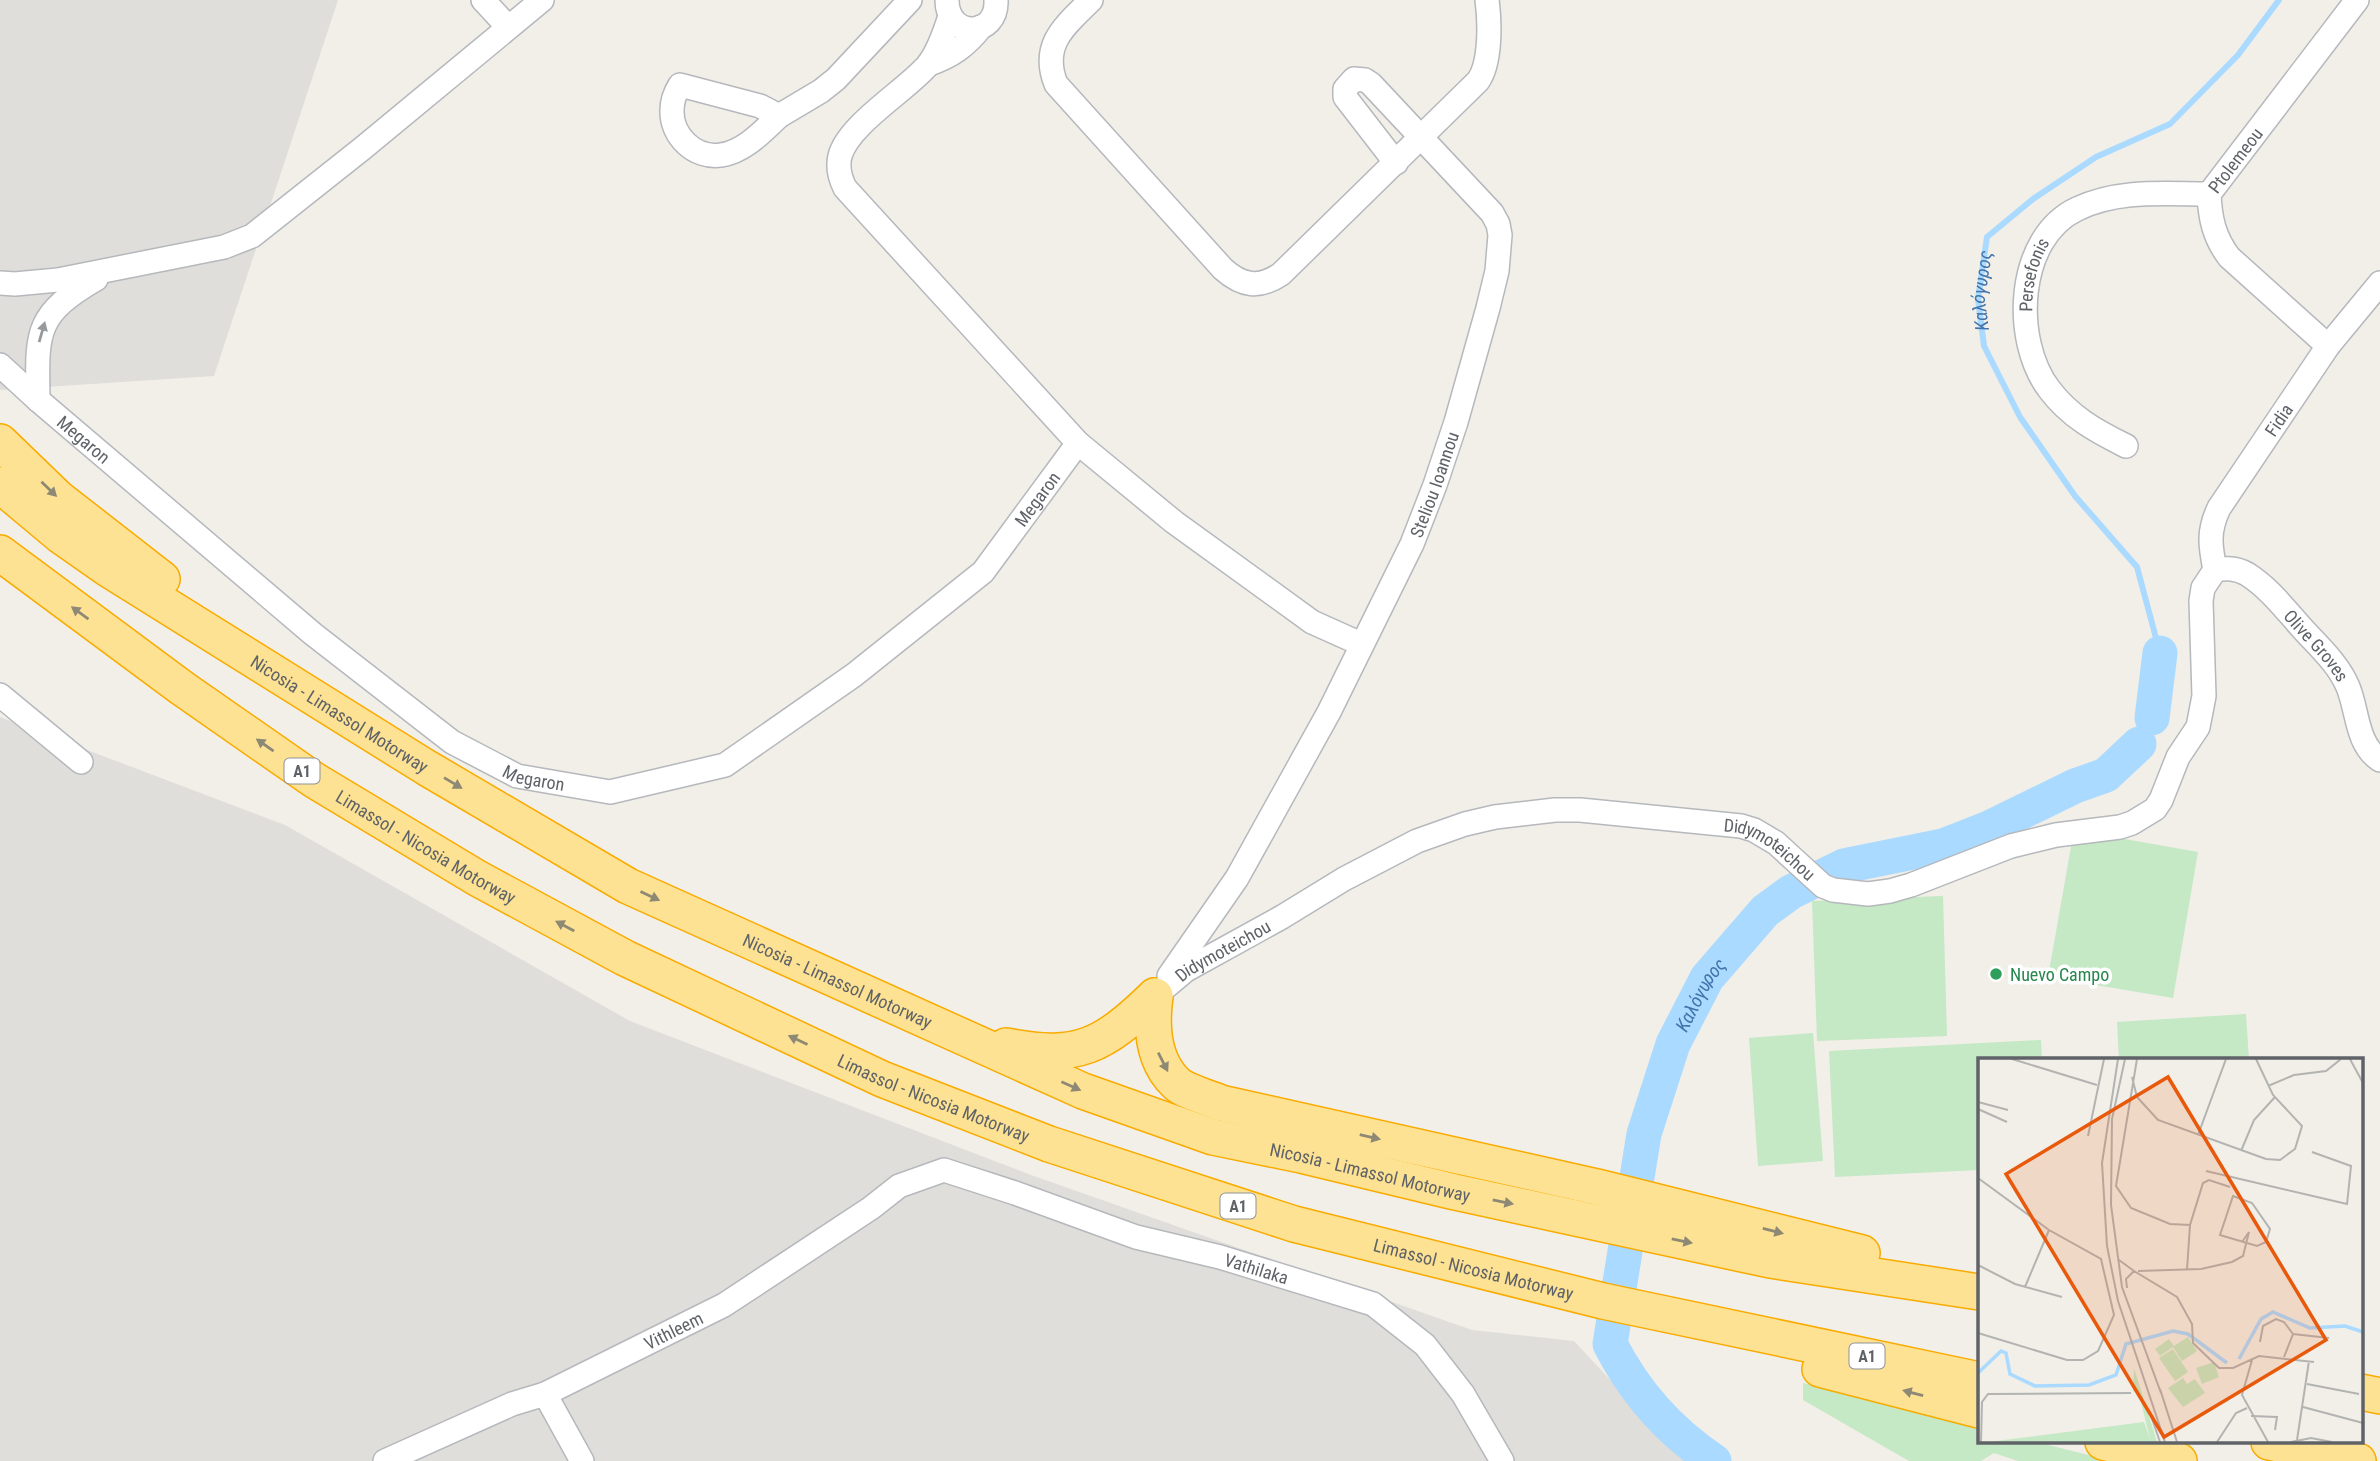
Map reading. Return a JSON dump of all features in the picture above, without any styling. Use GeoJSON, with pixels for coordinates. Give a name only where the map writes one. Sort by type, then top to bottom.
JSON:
{"type":"FeatureCollection","features":[{"type":"Feature","properties":{"kind":"highway"},"geometry":{"type":"LineString","coordinates":[[0,442],[58,498],[123,550],[294,671],[353,721]]}},
{"type":"Feature","properties":{"kind":"highway","name":"Nicosia - Limassol Motorway"},"geometry":{"type":"LineString","coordinates":[[0,485],[61,536],[108,569],[353,721],[628,886],[1083,1091],[1213,1137],[1978,1306]]}},
{"type":"Feature","properties":{"kind":"highway","name":"Limassol - Nicosia Motorway"},"geometry":{"type":"LineString","coordinates":[[0,553],[182,688],[314,780],[477,878],[625,958],[883,1079],[1049,1144],[1294,1224],[1599,1311],[1753,1342],[1978,1380]]}},
{"type":"Feature","properties":{"kind":"highway"},"geometry":{"type":"LineString","coordinates":[[964,1038],[1031,1051],[1085,1047],[1107,1038],[1155,996]]}},
{"type":"Feature","properties":{"kind":"highway"},"geometry":{"type":"LineString","coordinates":[[1155,996],[1152,1023],[1159,1059],[1177,1084],[1220,1103],[1597,1187],[1978,1283]]}},
{"type":"Feature","properties":{"kind":"highway"},"geometry":{"type":"LineString","coordinates":[[1774,1260],[1978,1292]]}},
{"type":"Feature","properties":{"kind":"highway"},"geometry":{"type":"LineString","coordinates":[[1753,1342],[1978,1410]]}},
{"type":"Feature","properties":{"kind":"highway"},"geometry":{"type":"LineString","coordinates":[[2362,1369],[2380,1373]]}},
{"type":"Feature","properties":{"kind":"highway"},"geometry":{"type":"LineString","coordinates":[[2362,1392],[2380,1396]]}},
{"type":"Feature","properties":{"kind":"highway"},"geometry":{"type":"LineString","coordinates":[[2111,1444],[2179,1461]]}},
{"type":"Feature","properties":{"kind":"highway"},"geometry":{"type":"LineString","coordinates":[[2278,1444],[2358,1461]]}},
{"type":"Feature","properties":{"kind":"street"},"geometry":{"type":"LineString","coordinates":[[484,0],[508,27]]}},
{"type":"Feature","properties":{"kind":"street"},"geometry":{"type":"LineString","coordinates":[[0,283],[33,283],[111,271],[223,247],[252,236],[542,0]]}},
{"type":"Feature","properties":{"kind":"street"},"geometry":{"type":"LineString","coordinates":[[779,116],[836,79],[910,0]]}},
{"type":"Feature","properties":{"kind":"street"},"geometry":{"type":"LineString","coordinates":[[929,64],[945,59],[959,50],[992,19],[996,11],[996,0]]}},
{"type":"Feature","properties":{"kind":"street"},"geometry":{"type":"LineString","coordinates":[[1091,0],[1063,28],[1054,44],[1051,65],[1056,84],[1223,269],[1239,282],[1249,284],[1265,283],[1281,274],[1474,87],[1482,76],[1487,57],[1487,0]]}},
{"type":"Feature","properties":{"kind":"street","name":"Ptolemeou"},"geometry":{"type":"LineString","coordinates":[[2328,346],[2220,246],[2210,218],[2209,194],[2357,0]]}},
{"type":"Feature","properties":{"kind":"street"},"geometry":{"type":"LineString","coordinates":[[948,8],[962,27],[981,27]]}},
{"type":"Feature","properties":{"kind":"street"},"geometry":{"type":"LineString","coordinates":[[948,8],[944,34],[929,64],[847,140],[839,161],[840,178],[852,197],[1078,443],[1174,522],[1312,622],[1361,644]]}},
{"type":"Feature","properties":{"kind":"street","name":"Steliou Ioannou"},"geometry":{"type":"LineString","coordinates":[[1155,996],[1237,878],[1329,712],[1412,544],[1456,422],[1488,308],[1500,251],[1498,224],[1492,213],[1368,82],[1359,78],[1350,81],[1345,89],[1345,97],[1396,163]]}},
{"type":"Feature","properties":{"kind":"street","name":"Persefonis"},"geometry":{"type":"LineString","coordinates":[[2126,446],[2088,427],[2074,416],[2049,389],[2034,360],[2028,336],[2025,300],[2038,249],[2059,219],[2092,202],[2142,193],[2209,194]]}},
{"type":"Feature","properties":{"kind":"street"},"geometry":{"type":"LineString","coordinates":[[38,400],[38,353],[45,321],[68,296],[111,271]]}},
{"type":"Feature","properties":{"kind":"street","name":"Fidia"},"geometry":{"type":"LineString","coordinates":[[2216,570],[2210,536],[2211,523],[2218,508],[2328,346],[2380,283]]}},
{"type":"Feature","properties":{"kind":"street","name":"Megaron"},"geometry":{"type":"LineString","coordinates":[[0,365],[313,634],[452,742],[517,776],[610,792],[725,765],[854,675],[983,572],[1078,443]]}},
{"type":"Feature","properties":{"kind":"street","name":"Olive Groves"},"geometry":{"type":"LineString","coordinates":[[2216,570],[2229,568],[2245,573],[2272,593],[2334,662],[2348,687],[2364,741],[2380,760]]}},
{"type":"Feature","properties":{"kind":"street","name":"Didymoteichou"},"geometry":{"type":"LineString","coordinates":[[1155,996],[1186,970],[1384,857],[1441,832],[1495,817],[1580,810],[1741,827],[1754,830],[1776,844],[1833,890],[1850,893],[1890,891],[2011,846],[2056,835],[2132,823],[2155,809],[2168,788],[2178,757],[2198,727],[2204,696],[2200,601],[2203,588],[2216,570]]}},
{"type":"Feature","properties":{"kind":"street"},"geometry":{"type":"LineString","coordinates":[[0,695],[80,762]]}},
{"type":"Feature","properties":{"kind":"street","name":"Vithleem"},"geometry":{"type":"LineString","coordinates":[[385,1461],[512,1404],[545,1394],[724,1305],[859,1216],[899,1186],[944,1170]]}},
{"type":"Feature","properties":{"kind":"street","name":"Vathilaka"},"geometry":{"type":"LineString","coordinates":[[944,1170],[1136,1237],[1232,1261],[1373,1304],[1425,1345],[1463,1394],[1502,1461]]}},
{"type":"Feature","properties":{"kind":"street"},"geometry":{"type":"LineString","coordinates":[[545,1394],[582,1461]]}},
{"type":"Feature","properties":{"kind":"shaded area"},"geometry":{"type":"Polygon","coordinates":[[[0,0],[338,0],[214,376],[0,390],[0,0]]]}},
{"type":"Feature","properties":{"kind":"shaded area"},"geometry":{"type":"Polygon","coordinates":[[[0,717],[285,825],[630,1021],[1031,1175],[1472,1330],[1574,1341],[1661,1434],[1692,1461],[0,1461],[0,717]]]}},
{"type":"Feature","properties":{"kind":"green space"},"geometry":{"type":"Polygon","coordinates":[[[2074,830],[2198,852],[2173,998],[2048,977],[2074,830]]]}},
{"type":"Feature","properties":{"kind":"green space"},"geometry":{"type":"Polygon","coordinates":[[[1943,896],[1947,1036],[1817,1041],[1812,901],[1943,896]]]}},
{"type":"Feature","properties":{"kind":"green space"},"geometry":{"type":"Polygon","coordinates":[[[2246,1014],[2249,1058],[2119,1058],[2117,1022],[2246,1014]]]}},
{"type":"Feature","properties":{"kind":"green space"},"geometry":{"type":"Polygon","coordinates":[[[1813,1033],[1823,1161],[1758,1166],[1749,1038],[1813,1033]]]}},
{"type":"Feature","properties":{"kind":"green space"},"geometry":{"type":"Polygon","coordinates":[[[2041,1040],[2042,1058],[1978,1058],[1978,1170],[1835,1177],[1829,1051],[2041,1040]]]}},
{"type":"Feature","properties":{"kind":"green space"},"geometry":{"type":"Polygon","coordinates":[[[1803,1383],[1978,1427],[1978,1444],[2044,1444],[2113,1461],[2018,1461],[1994,1453],[1981,1461],[1909,1461],[1803,1400],[1803,1383]]]}},
{"type":"Feature","properties":{"kind":"waterway","name":"Καλόγυρος"},"geometry":{"type":"LineString","coordinates":[[2160,653],[2137,567],[2075,496],[2020,417],[1984,346],[1978,299],[1987,237],[2033,199],[2096,157],[2170,124],[2238,55],[2279,0]]}},
{"type":"Feature","properties":{"kind":"waterway","name":"Καλόγυρος"},"geometry":{"type":"LineString","coordinates":[[2152,718],[2160,653]]}},
{"type":"Feature","properties":{"kind":"waterway","name":"Καλόγυρος"},"geometry":{"type":"LineString","coordinates":[[1714,1461],[1698,1450],[1654,1409],[1630,1378],[1610,1344],[1644,1134],[1673,1044],[1707,978],[1765,911],[1791,892],[1844,866],[1943,846],[1989,828],[2075,786],[2106,775],[2139,744]]}},
{"type":"Feature","properties":{"kind":"place","name":"Nuevo Campo"},"geometry":{"type":"Point","coordinates":[1996,974]}}]}
